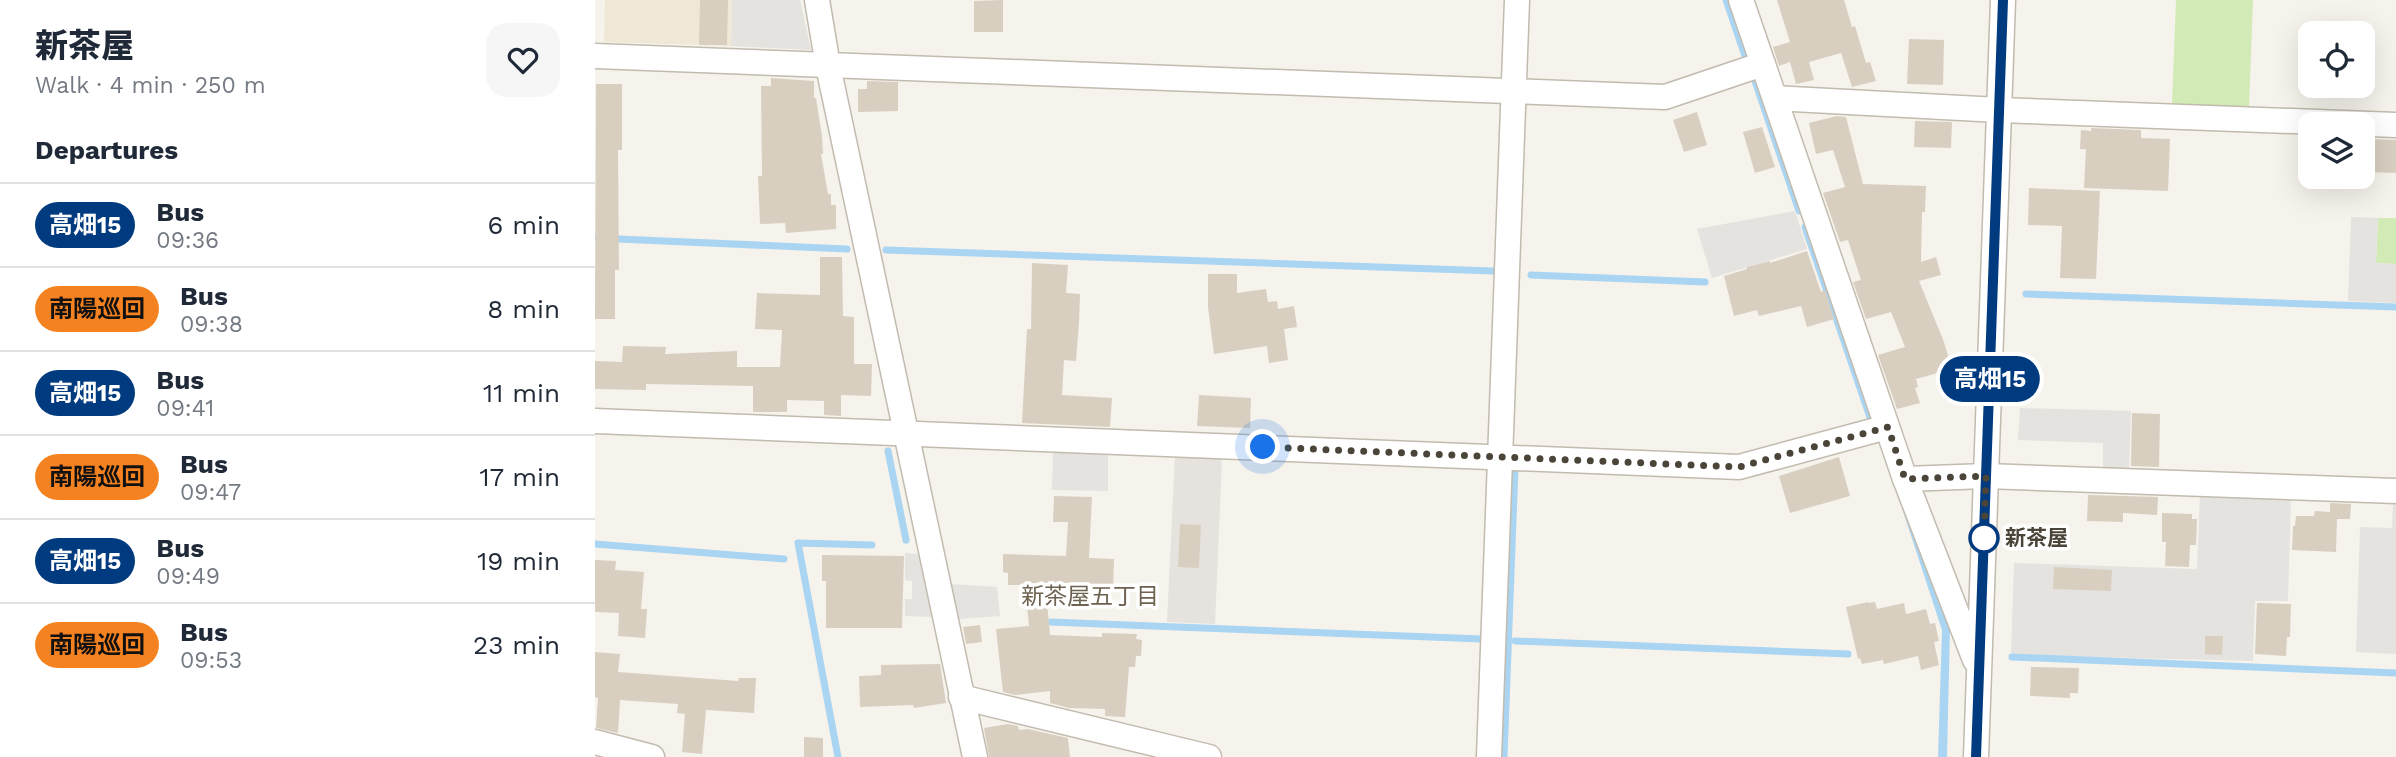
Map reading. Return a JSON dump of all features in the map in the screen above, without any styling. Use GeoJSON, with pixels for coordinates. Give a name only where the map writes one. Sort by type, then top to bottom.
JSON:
{"type":"FeatureCollection","features":[{"type":"Feature","properties":{"kind":"street"},"geometry":{"type":"LineString","coordinates":[[817,0],[828,66],[975,757]]}},
{"type":"Feature","properties":{"kind":"street"},"geometry":{"type":"LineString","coordinates":[[1489,757],[1517,0]]}},
{"type":"Feature","properties":{"kind":"street"},"geometry":{"type":"LineString","coordinates":[[1741,0],[1905,479],[1979,670]]}},
{"type":"Feature","properties":{"kind":"street"},"geometry":{"type":"LineString","coordinates":[[1976,757],[2003,0]]}},
{"type":"Feature","properties":{"kind":"street"},"geometry":{"type":"LineString","coordinates":[[595,56],[1665,97],[1763,64]]}},
{"type":"Feature","properties":{"kind":"street"},"geometry":{"type":"LineString","coordinates":[[1775,98],[1999,110],[2396,124]]}},
{"type":"Feature","properties":{"kind":"street"},"geometry":{"type":"LineString","coordinates":[[595,421],[1739,467],[1888,427]]}},
{"type":"Feature","properties":{"kind":"street"},"geometry":{"type":"LineString","coordinates":[[1905,479],[1986,476],[2396,491]]}},
{"type":"Feature","properties":{"kind":"street"},"geometry":{"type":"LineString","coordinates":[[961,697],[1209,757]]}},
{"type":"Feature","properties":{"kind":"street"},"geometry":{"type":"LineString","coordinates":[[595,742],[652,757]]}},
{"type":"Feature","properties":{"kind":"shaded area"},"geometry":{"type":"Polygon","coordinates":[[[605,0],[732,0],[731,46],[604,42],[605,0]]]}},
{"type":"Feature","properties":{"kind":"shaded area"},"geometry":{"type":"Polygon","coordinates":[[[732,0],[800,0],[811,50],[731,46],[732,0]]]}},
{"type":"Feature","properties":{"kind":"shaded area"},"geometry":{"type":"Polygon","coordinates":[[[1795,211],[1807,249],[1712,278],[1697,229],[1795,211]]]}},
{"type":"Feature","properties":{"kind":"shaded area"},"geometry":{"type":"Polygon","coordinates":[[[2351,217],[2378,218],[2376,263],[2396,264],[2396,303],[2348,301],[2351,217]]]}},
{"type":"Feature","properties":{"kind":"shaded area"},"geometry":{"type":"Polygon","coordinates":[[[2020,408],[2131,411],[2129,469],[2103,468],[2103,443],[2018,440],[2020,408]]]}},
{"type":"Feature","properties":{"kind":"shaded area"},"geometry":{"type":"Polygon","coordinates":[[[1053,450],[1108,450],[1108,491],[1052,490],[1053,450]]]}},
{"type":"Feature","properties":{"kind":"shaded area"},"geometry":{"type":"Polygon","coordinates":[[[1175,455],[1222,457],[1215,624],[1167,622],[1175,455]]]}},
{"type":"Feature","properties":{"kind":"shaded area"},"geometry":{"type":"Polygon","coordinates":[[[2200,493],[2291,496],[2288,601],[2255,601],[2253,661],[2011,655],[2014,563],[2197,569],[2200,493]]]}},
{"type":"Feature","properties":{"kind":"shaded area"},"geometry":{"type":"Polygon","coordinates":[[[2393,500],[2396,500],[2396,654],[2356,652],[2360,527],[2392,528],[2393,500]]]}},
{"type":"Feature","properties":{"kind":"shaded area"},"geometry":{"type":"Polygon","coordinates":[[[905,553],[919,554],[933,617],[905,616],[905,599],[912,599],[912,581],[905,580],[905,553]]]}},
{"type":"Feature","properties":{"kind":"shaded area"},"geometry":{"type":"Polygon","coordinates":[[[950,584],[997,587],[1000,616],[958,619],[950,584]]]}},
{"type":"Feature","properties":{"kind":"green space"},"geometry":{"type":"Polygon","coordinates":[[[2176,0],[2253,0],[2249,107],[2172,104],[2176,0]]]}},
{"type":"Feature","properties":{"kind":"green space"},"geometry":{"type":"Polygon","coordinates":[[[2378,218],[2396,218],[2396,264],[2376,263],[2378,218]]]}},
{"type":"Feature","properties":{"kind":"water"},"geometry":{"type":"Polygon","coordinates":[[[1879,438],[1950,628],[1947,757],[1938,757],[1942,630],[1879,438]]]}},
{"type":"Feature","properties":{"kind":"building"},"geometry":{"type":"Polygon","coordinates":[[[700,0],[728,0],[727,45],[699,45],[700,0]]]}},
{"type":"Feature","properties":{"kind":"building"},"geometry":{"type":"Polygon","coordinates":[[[1003,0],[1003,32],[974,32],[974,1],[1003,0]]]}},
{"type":"Feature","properties":{"kind":"building"},"geometry":{"type":"Polygon","coordinates":[[[1777,0],[1844,0],[1866,63],[1870,62],[1876,81],[1852,87],[1841,53],[1809,62],[1814,80],[1796,84],[1790,62],[1779,66],[1773,47],[1790,42],[1777,0]]]}},
{"type":"Feature","properties":{"kind":"building"},"geometry":{"type":"Polygon","coordinates":[[[1909,39],[1944,40],[1943,85],[1907,84],[1909,39]]]}},
{"type":"Feature","properties":{"kind":"building"},"geometry":{"type":"Polygon","coordinates":[[[771,78],[814,81],[814,98],[822,136],[821,154],[828,194],[831,194],[831,205],[836,205],[836,229],[786,233],[785,223],[760,224],[758,176],[762,176],[761,86],[771,86],[771,78]]]}},
{"type":"Feature","properties":{"kind":"building"},"geometry":{"type":"Polygon","coordinates":[[[867,81],[898,82],[898,111],[858,112],[858,89],[867,89],[867,81]]]}},
{"type":"Feature","properties":{"kind":"building"},"geometry":{"type":"Polygon","coordinates":[[[596,84],[622,84],[622,150],[618,150],[619,270],[615,270],[615,319],[595,319],[596,84]]]}},
{"type":"Feature","properties":{"kind":"building"},"geometry":{"type":"Polygon","coordinates":[[[1697,112],[1707,145],[1684,152],[1673,120],[1697,112]]]}},
{"type":"Feature","properties":{"kind":"building"},"geometry":{"type":"Polygon","coordinates":[[[1837,116],[1846,117],[1863,184],[1926,186],[1925,212],[1922,212],[1921,262],[1936,257],[1941,275],[1919,281],[1952,369],[1916,379],[1918,387],[1915,388],[1920,403],[1897,409],[1878,355],[1905,347],[1891,312],[1866,319],[1853,282],[1861,280],[1848,240],[1840,242],[1823,193],[1845,187],[1833,150],[1816,154],[1809,123],[1837,116]]]}},
{"type":"Feature","properties":{"kind":"building"},"geometry":{"type":"Polygon","coordinates":[[[1915,121],[1952,122],[1951,148],[1914,147],[1915,121]]]}},
{"type":"Feature","properties":{"kind":"building"},"geometry":{"type":"Polygon","coordinates":[[[1762,127],[1775,167],[1755,173],[1743,132],[1762,127]]]}},
{"type":"Feature","properties":{"kind":"building"},"geometry":{"type":"Polygon","coordinates":[[[2091,128],[2141,130],[2141,138],[2170,139],[2168,191],[2084,188],[2086,149],[2080,149],[2081,130],[2091,131],[2091,128]]]}},
{"type":"Feature","properties":{"kind":"building"},"geometry":{"type":"Polygon","coordinates":[[[2375,139],[2396,140],[2396,173],[2375,172],[2375,139]]]}},
{"type":"Feature","properties":{"kind":"building"},"geometry":{"type":"Polygon","coordinates":[[[2029,188],[2100,191],[2096,279],[2060,278],[2062,226],[2028,225],[2029,188]]]}},
{"type":"Feature","properties":{"kind":"building"},"geometry":{"type":"Polygon","coordinates":[[[1807,251],[1821,292],[1825,290],[1834,319],[1807,327],[1801,306],[1759,316],[1757,310],[1734,316],[1724,276],[1807,251]]]}},
{"type":"Feature","properties":{"kind":"building"},"geometry":{"type":"Polygon","coordinates":[[[820,257],[842,257],[843,316],[854,317],[854,364],[872,364],[871,396],[841,395],[841,416],[824,415],[824,401],[787,400],[787,412],[753,412],[753,386],[646,384],[646,390],[595,389],[595,361],[622,362],[623,346],[666,347],[665,354],[737,351],[737,367],[780,367],[782,330],[755,329],[757,293],[820,295],[820,257]]]}},
{"type":"Feature","properties":{"kind":"building"},"geometry":{"type":"Polygon","coordinates":[[[1032,263],[1068,265],[1066,293],[1080,294],[1079,322],[1076,361],[1064,360],[1062,395],[1112,398],[1110,427],[1022,423],[1027,329],[1031,329],[1032,263]]]}},
{"type":"Feature","properties":{"kind":"building"},"geometry":{"type":"Polygon","coordinates":[[[1208,274],[1237,274],[1237,293],[1266,289],[1268,302],[1277,301],[1278,309],[1294,306],[1297,327],[1284,329],[1288,360],[1269,363],[1267,346],[1214,354],[1208,307],[1208,274]]]}},
{"type":"Feature","properties":{"kind":"building"},"geometry":{"type":"Polygon","coordinates":[[[1199,395],[1251,398],[1250,428],[1197,426],[1199,395]]]}},
{"type":"Feature","properties":{"kind":"building"},"geometry":{"type":"Polygon","coordinates":[[[2132,413],[2160,414],[2159,467],[2131,466],[2132,413]]]}},
{"type":"Feature","properties":{"kind":"building"},"geometry":{"type":"Polygon","coordinates":[[[1839,457],[1850,496],[1790,513],[1779,476],[1839,457]]]}},
{"type":"Feature","properties":{"kind":"building"},"geometry":{"type":"Polygon","coordinates":[[[2088,495],[2158,497],[2157,515],[2123,513],[2123,522],[2087,521],[2088,495]]]}},
{"type":"Feature","properties":{"kind":"building"},"geometry":{"type":"Polygon","coordinates":[[[1054,496],[1092,497],[1089,558],[1114,559],[1113,590],[1046,591],[1050,635],[1102,637],[1102,633],[1137,634],[1136,639],[1142,640],[1141,656],[1136,656],[1135,667],[1129,667],[1125,717],[1105,716],[1105,709],[1069,708],[1050,703],[1050,691],[1015,695],[1003,692],[996,629],[1029,626],[1025,585],[1008,585],[1008,573],[1003,572],[1003,554],[1066,556],[1068,522],[1053,522],[1054,496]]]}},
{"type":"Feature","properties":{"kind":"building"},"geometry":{"type":"Polygon","coordinates":[[[2330,503],[2351,504],[2350,519],[2337,519],[2336,552],[2292,550],[2296,516],[2314,516],[2315,511],[2330,512],[2330,503]]]}},
{"type":"Feature","properties":{"kind":"building"},"geometry":{"type":"Polygon","coordinates":[[[2162,513],[2192,514],[2192,519],[2197,519],[2196,545],[2190,545],[2189,567],[2165,566],[2166,542],[2162,542],[2162,513]]]}},
{"type":"Feature","properties":{"kind":"building"},"geometry":{"type":"Polygon","coordinates":[[[1180,524],[1201,525],[1199,568],[1178,567],[1180,524]]]}},
{"type":"Feature","properties":{"kind":"building"},"geometry":{"type":"Polygon","coordinates":[[[822,555],[904,556],[902,628],[826,628],[826,581],[822,581],[822,555]]]}},
{"type":"Feature","properties":{"kind":"building"},"geometry":{"type":"Polygon","coordinates":[[[595,560],[616,561],[615,570],[644,572],[641,609],[647,609],[645,638],[618,636],[619,613],[595,612],[595,560]]]}},
{"type":"Feature","properties":{"kind":"building"},"geometry":{"type":"Polygon","coordinates":[[[2054,567],[2112,570],[2111,591],[2053,589],[2054,567]]]}},
{"type":"Feature","properties":{"kind":"building"},"geometry":{"type":"Polygon","coordinates":[[[1875,602],[1877,609],[1904,603],[1906,614],[1926,609],[1930,624],[1935,623],[1939,641],[1934,642],[1939,665],[1921,670],[1918,656],[1884,664],[1883,660],[1862,664],[1860,658],[1858,659],[1846,607],[1875,602]]]}},
{"type":"Feature","properties":{"kind":"building"},"geometry":{"type":"Polygon","coordinates":[[[2257,603],[2291,604],[2290,637],[2287,637],[2286,656],[2255,654],[2257,603]]]}},
{"type":"Feature","properties":{"kind":"building"},"geometry":{"type":"Polygon","coordinates":[[[980,625],[982,642],[966,644],[963,627],[980,625]]]}},
{"type":"Feature","properties":{"kind":"building"},"geometry":{"type":"Polygon","coordinates":[[[2205,636],[2223,636],[2222,655],[2205,654],[2205,636]]]}},
{"type":"Feature","properties":{"kind":"building"},"geometry":{"type":"Polygon","coordinates":[[[595,652],[620,654],[618,672],[738,681],[739,678],[756,678],[754,713],[706,710],[702,754],[682,752],[685,714],[677,713],[678,704],[620,700],[618,733],[596,728],[598,698],[595,697],[595,652]]]}},
{"type":"Feature","properties":{"kind":"building"},"geometry":{"type":"Polygon","coordinates":[[[940,664],[946,703],[914,708],[913,705],[860,707],[859,676],[881,675],[881,665],[940,664]]]}},
{"type":"Feature","properties":{"kind":"building"},"geometry":{"type":"Polygon","coordinates":[[[2031,667],[2079,668],[2078,693],[2070,693],[2070,698],[2030,696],[2031,667]]]}},
{"type":"Feature","properties":{"kind":"building"},"geometry":{"type":"Polygon","coordinates":[[[1008,724],[1018,726],[1019,730],[1028,729],[1068,738],[1070,757],[989,757],[984,728],[1008,724]]]}},
{"type":"Feature","properties":{"kind":"building"},"geometry":{"type":"Polygon","coordinates":[[[804,737],[823,738],[823,757],[804,757],[804,737]]]}},
{"type":"Feature","properties":{"kind":"waterway"},"geometry":{"type":"LineString","coordinates":[[1726,0],[1746,59]]}},
{"type":"Feature","properties":{"kind":"waterway"},"geometry":{"type":"LineString","coordinates":[[1755,81],[1799,211]]}},
{"type":"Feature","properties":{"kind":"waterway"},"geometry":{"type":"LineString","coordinates":[[1805,227],[1870,417]]}},
{"type":"Feature","properties":{"kind":"waterway"},"geometry":{"type":"LineString","coordinates":[[595,238],[847,249]]}},
{"type":"Feature","properties":{"kind":"waterway"},"geometry":{"type":"LineString","coordinates":[[886,250],[1493,271]]}},
{"type":"Feature","properties":{"kind":"waterway"},"geometry":{"type":"LineString","coordinates":[[1531,275],[1705,282]]}},
{"type":"Feature","properties":{"kind":"waterway"},"geometry":{"type":"LineString","coordinates":[[2026,294],[2396,307]]}},
{"type":"Feature","properties":{"kind":"waterway"},"geometry":{"type":"LineString","coordinates":[[888,451],[906,540]]}},
{"type":"Feature","properties":{"kind":"waterway"},"geometry":{"type":"LineString","coordinates":[[1504,757],[1515,468]]}},
{"type":"Feature","properties":{"kind":"waterway"},"geometry":{"type":"LineString","coordinates":[[838,757],[798,543],[872,545]]}},
{"type":"Feature","properties":{"kind":"waterway"},"geometry":{"type":"LineString","coordinates":[[595,544],[784,559]]}},
{"type":"Feature","properties":{"kind":"waterway"},"geometry":{"type":"LineString","coordinates":[[1051,622],[1481,639]]}},
{"type":"Feature","properties":{"kind":"waterway"},"geometry":{"type":"LineString","coordinates":[[1515,641],[1848,654]]}},
{"type":"Feature","properties":{"kind":"waterway"},"geometry":{"type":"LineString","coordinates":[[2012,657],[2396,673]]}},
{"type":"Feature","properties":{"kind":"bus line","name":"高畑15"},"geometry":{"type":"LineString","coordinates":[[1976,757],[2003,0]]}},
{"type":"Feature","properties":{"kind":"place","name":"新茶屋"},"geometry":{"type":"Point","coordinates":[1984,538]}},
{"type":"Feature","properties":{"kind":"district","name":"新茶屋五丁目"},"geometry":{"type":"Point","coordinates":[1090,596]}},
{"type":"Feature","properties":{"kind":"route"},"geometry":{"type":"LineString","coordinates":[[1263,447],[1739,467],[1888,427],[1905,479],[1986,476],[1984,538]]}}]}
